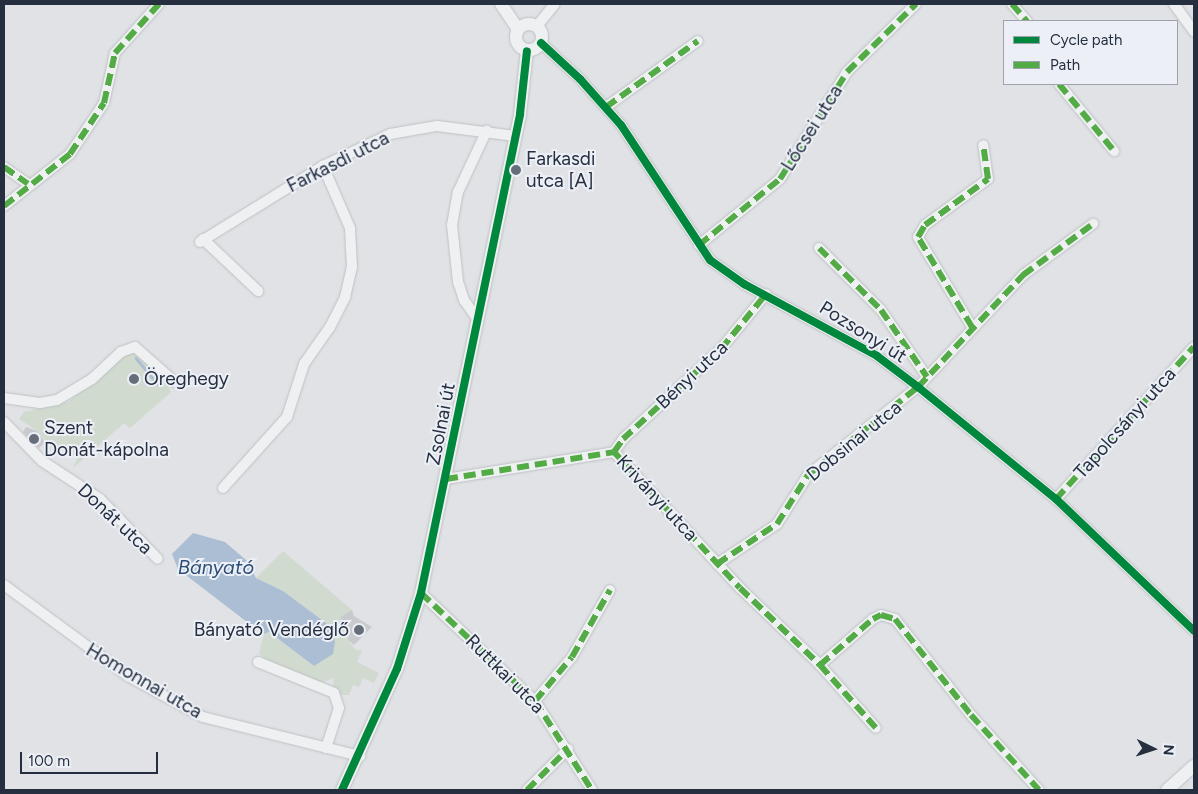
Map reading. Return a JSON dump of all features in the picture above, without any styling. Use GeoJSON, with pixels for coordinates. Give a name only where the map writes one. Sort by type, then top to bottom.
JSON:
{"type":"FeatureCollection","features":[{"type":"Feature","properties":{"kind":"street"},"geometry":{"type":"LineString","coordinates":[[4,206],[28,184],[58,166],[100,112],[115,53],[159,4]]}},
{"type":"Feature","properties":{"kind":"street"},"geometry":{"type":"LineString","coordinates":[[501,4],[518,30]]}},
{"type":"Feature","properties":{"kind":"street"},"geometry":{"type":"LineString","coordinates":[[537,26],[555,4]]}},
{"type":"Feature","properties":{"kind":"street","name":"Lőcsei utca"},"geometry":{"type":"LineString","coordinates":[[700,245],[780,179],[847,72],[916,4]]}},
{"type":"Feature","properties":{"kind":"street"},"geometry":{"type":"LineString","coordinates":[[1012,4],[1026,20]]}},
{"type":"Feature","properties":{"kind":"street"},"geometry":{"type":"LineString","coordinates":[[1174,4],[1194,32]]}},
{"type":"Feature","properties":{"kind":"street"},"geometry":{"type":"LineString","coordinates":[[525,24],[537,26],[542,34],[541,43],[526,51],[516,41],[518,30],[525,24]]}},
{"type":"Feature","properties":{"kind":"street"},"geometry":{"type":"LineString","coordinates":[[606,107],[698,41]]}},
{"type":"Feature","properties":{"kind":"street","name":"Pozsonyi út"},"geometry":{"type":"LineString","coordinates":[[541,43],[606,107],[650,167],[710,260],[732,277],[877,356],[918,387],[1056,499],[1194,631]]}},
{"type":"Feature","properties":{"kind":"street","name":"Zsolnai út"},"geometry":{"type":"LineString","coordinates":[[342,790],[360,756],[397,669],[421,594],[515,136],[526,51]]}},
{"type":"Feature","properties":{"kind":"street"},"geometry":{"type":"LineString","coordinates":[[1060,85],[1114,151]]}},
{"type":"Feature","properties":{"kind":"street","name":"Farkasdi utca"},"geometry":{"type":"LineString","coordinates":[[258,291],[201,240],[323,166],[406,130],[437,126],[486,130],[515,136]]}},
{"type":"Feature","properties":{"kind":"street"},"geometry":{"type":"LineString","coordinates":[[478,320],[464,300],[458,282],[452,225],[458,192],[486,130]]}},
{"type":"Feature","properties":{"kind":"street"},"geometry":{"type":"LineString","coordinates":[[972,327],[918,237],[926,225],[988,179],[983,145]]}},
{"type":"Feature","properties":{"kind":"street"},"geometry":{"type":"LineString","coordinates":[[222,488],[287,417],[304,364],[330,327],[345,296],[352,267],[350,228],[323,166]]}},
{"type":"Feature","properties":{"kind":"street"},"geometry":{"type":"LineString","coordinates":[[4,167],[28,184]]}},
{"type":"Feature","properties":{"kind":"street","name":"Dobsinai utca"},"geometry":{"type":"LineString","coordinates":[[717,564],[778,524],[808,475],[918,387],[972,327],[1036,264],[1093,224]]}},
{"type":"Feature","properties":{"kind":"street"},"geometry":{"type":"LineString","coordinates":[[819,248],[881,310],[927,377]]}},
{"type":"Feature","properties":{"kind":"street","name":"Bényi utca"},"geometry":{"type":"LineString","coordinates":[[614,452],[623,439],[721,349],[766,294]]}},
{"type":"Feature","properties":{"kind":"street"},"geometry":{"type":"LineString","coordinates":[[4,398],[16,396],[40,403],[57,400],[92,379],[121,352],[135,347],[174,382]]}},
{"type":"Feature","properties":{"kind":"street","name":"Tapolcsányi utca"},"geometry":{"type":"LineString","coordinates":[[1056,499],[1194,347]]}},
{"type":"Feature","properties":{"kind":"street","name":"Donát utca"},"geometry":{"type":"LineString","coordinates":[[4,422],[42,461],[100,499],[158,559]]}},
{"type":"Feature","properties":{"kind":"street","name":"Kriványi utca"},"geometry":{"type":"LineString","coordinates":[[446,479],[614,452],[717,564],[820,665],[876,728]]}},
{"type":"Feature","properties":{"kind":"street","name":"Homonnai utca"},"geometry":{"type":"LineString","coordinates":[[4,585],[85,648],[185,708],[225,725],[360,756]]}},
{"type":"Feature","properties":{"kind":"street"},"geometry":{"type":"LineString","coordinates":[[535,701],[572,657],[610,590]]}},
{"type":"Feature","properties":{"kind":"street","name":"Ruttkai utca"},"geometry":{"type":"LineString","coordinates":[[421,594],[535,701],[568,749],[592,790]]}},
{"type":"Feature","properties":{"kind":"street"},"geometry":{"type":"LineString","coordinates":[[820,665],[874,618],[881,615],[895,619],[971,715],[1039,790]]}},
{"type":"Feature","properties":{"kind":"street"},"geometry":{"type":"LineString","coordinates":[[258,662],[334,694],[339,708],[326,748]]}},
{"type":"Feature","properties":{"kind":"street"},"geometry":{"type":"LineString","coordinates":[[527,790],[568,749]]}},
{"type":"Feature","properties":{"kind":"street"},"geometry":{"type":"LineString","coordinates":[[1166,790],[1194,766]]}},
{"type":"Feature","properties":{"kind":"shaded area"},"geometry":{"type":"Polygon","coordinates":[[[135,351],[162,375],[171,392],[130,428],[124,423],[73,468],[77,459],[63,444],[56,452],[37,431],[19,419],[24,412],[68,402],[123,355],[135,351]]]}},
{"type":"Feature","properties":{"kind":"shaded area"},"geometry":{"type":"Polygon","coordinates":[[[283,551],[352,610],[340,617],[349,634],[349,642],[356,650],[362,650],[357,662],[379,673],[374,683],[363,678],[359,687],[353,685],[349,695],[339,695],[334,691],[333,678],[321,683],[272,665],[259,653],[264,634],[268,632],[314,666],[330,626],[283,591],[256,578],[283,551]]]}},
{"type":"Feature","properties":{"kind":"water","name":"Bányató"},"geometry":{"type":"Polygon","coordinates":[[[193,533],[225,542],[246,560],[256,578],[283,591],[330,626],[335,642],[333,654],[314,666],[269,632],[264,634],[178,569],[172,554],[193,533]]]}},
{"type":"Feature","properties":{"kind":"building","name":"Szent Donát-kápolna"},"geometry":{"type":"Polygon","coordinates":[[[26,427],[37,431],[45,442],[39,448],[23,432],[26,427]]]}},
{"type":"Feature","properties":{"kind":"building","name":"Bányató Vendéglő"},"geometry":{"type":"Polygon","coordinates":[[[352,610],[354,616],[372,627],[354,645],[348,640],[349,634],[340,617],[352,610]]]}},
{"type":"Feature","properties":{"kind":"waterway"},"geometry":{"type":"LineString","coordinates":[[136,358],[159,385]]}},
{"type":"Feature","properties":{"kind":"marked path"},"geometry":{"type":"LineString","coordinates":[[4,206],[70,154],[104,103],[115,53],[159,4]]}},
{"type":"Feature","properties":{"kind":"marked path"},"geometry":{"type":"LineString","coordinates":[[699,245],[780,179],[847,72],[916,4]]}},
{"type":"Feature","properties":{"kind":"marked path"},"geometry":{"type":"LineString","coordinates":[[1012,4],[1026,20]]}},
{"type":"Feature","properties":{"kind":"marked path"},"geometry":{"type":"LineString","coordinates":[[606,107],[698,41]]}},
{"type":"Feature","properties":{"kind":"marked path"},"geometry":{"type":"LineString","coordinates":[[1060,85],[1114,151]]}},
{"type":"Feature","properties":{"kind":"marked path"},"geometry":{"type":"LineString","coordinates":[[972,327],[918,237],[925,225],[988,179],[983,145]]}},
{"type":"Feature","properties":{"kind":"marked path"},"geometry":{"type":"LineString","coordinates":[[4,167],[28,184]]}},
{"type":"Feature","properties":{"kind":"marked path"},"geometry":{"type":"LineString","coordinates":[[717,564],[777,524],[808,475],[918,387],[1023,275],[1093,224]]}},
{"type":"Feature","properties":{"kind":"marked path"},"geometry":{"type":"LineString","coordinates":[[819,248],[881,310],[927,377]]}},
{"type":"Feature","properties":{"kind":"marked path"},"geometry":{"type":"LineString","coordinates":[[614,452],[623,439],[721,349],[766,294]]}},
{"type":"Feature","properties":{"kind":"marked path"},"geometry":{"type":"LineString","coordinates":[[1056,499],[1194,347]]}},
{"type":"Feature","properties":{"kind":"marked path"},"geometry":{"type":"LineString","coordinates":[[446,479],[614,452],[740,588],[820,665],[876,728]]}},
{"type":"Feature","properties":{"kind":"marked path"},"geometry":{"type":"LineString","coordinates":[[535,701],[572,657],[610,590]]}},
{"type":"Feature","properties":{"kind":"marked path"},"geometry":{"type":"LineString","coordinates":[[421,593],[535,701],[592,790]]}},
{"type":"Feature","properties":{"kind":"marked path"},"geometry":{"type":"LineString","coordinates":[[820,665],[873,619],[881,615],[895,619],[971,715],[1039,790]]}},
{"type":"Feature","properties":{"kind":"marked path"},"geometry":{"type":"LineString","coordinates":[[527,790],[568,749]]}},
{"type":"Feature","properties":{"kind":"cycle path"},"geometry":{"type":"LineString","coordinates":[[541,43],[580,79],[621,125],[710,260],[744,284],[877,356],[918,387],[1056,499],[1194,631]]}},
{"type":"Feature","properties":{"kind":"cycle path"},"geometry":{"type":"LineString","coordinates":[[342,790],[397,669],[421,593],[520,114],[527,51]]}},
{"type":"Feature","properties":{"kind":"place","name":"Farkasdi utca [A]"},"geometry":{"type":"Point","coordinates":[516,170]}},
{"type":"Feature","properties":{"kind":"place","name":"Öreghegy"},"geometry":{"type":"Point","coordinates":[134,379]}},
{"type":"Feature","properties":{"kind":"place","name":"Szent Donát-kápolna"},"geometry":{"type":"Point","coordinates":[34,439]}},
{"type":"Feature","properties":{"kind":"place","name":"Bányató Vendéglő"},"geometry":{"type":"Point","coordinates":[359,630]}}]}
